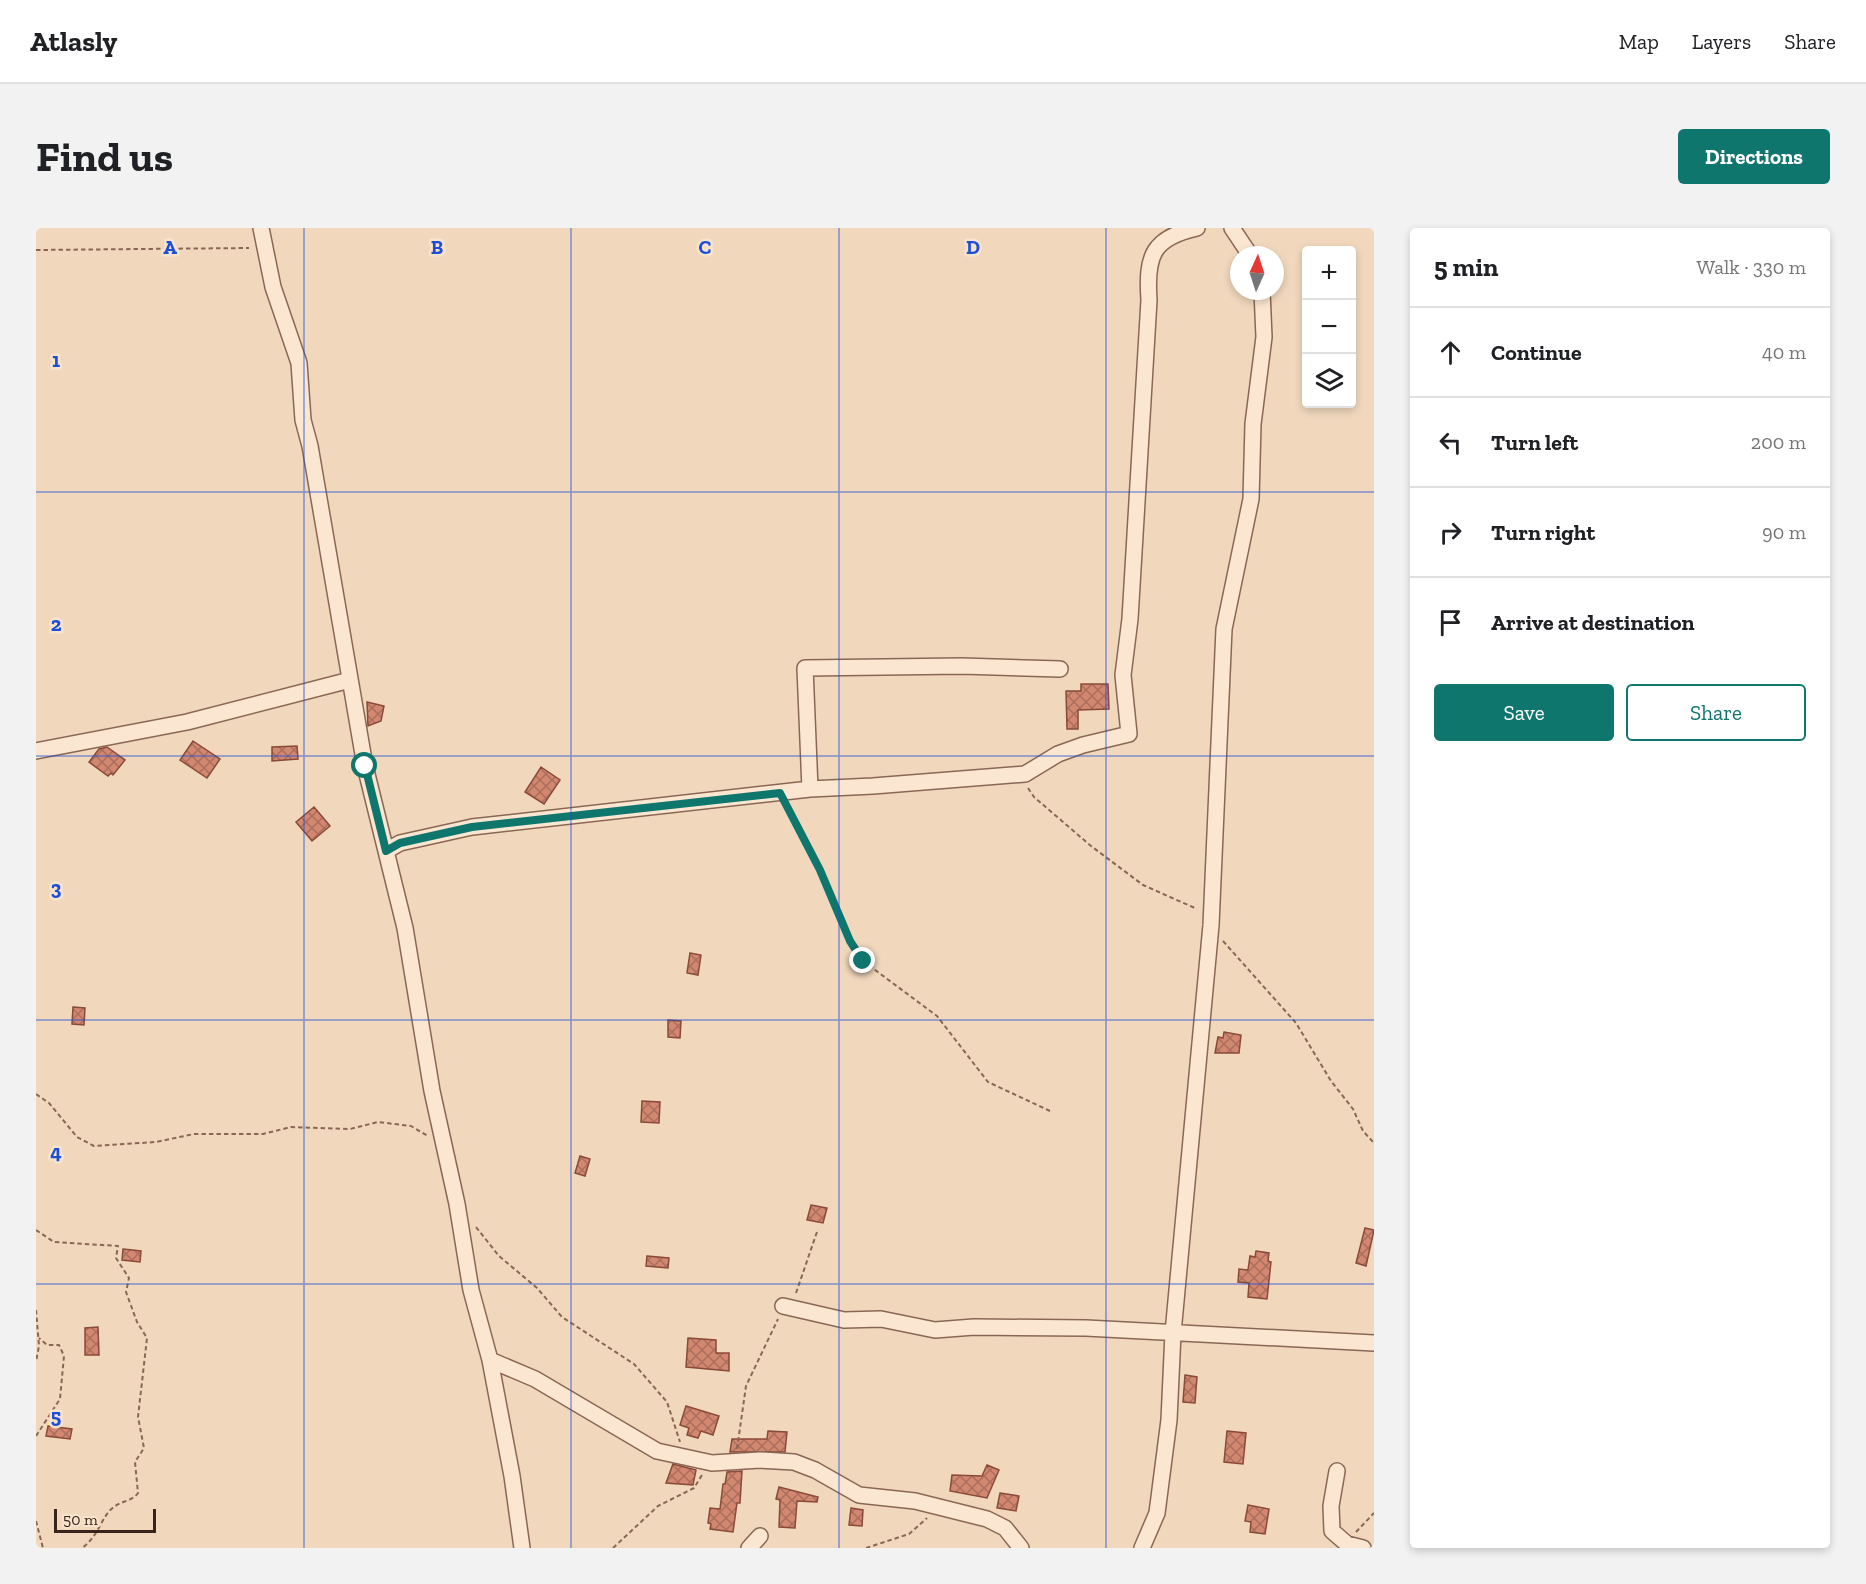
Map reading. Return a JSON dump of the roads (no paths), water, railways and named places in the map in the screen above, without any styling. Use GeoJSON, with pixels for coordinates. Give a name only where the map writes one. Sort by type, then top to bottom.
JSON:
{"type":"FeatureCollection","features":[{"type":"Feature","properties":{"kind":"street"},"geometry":{"type":"LineString","coordinates":[[261,228],[273,287],[299,363],[303,420],[310,446],[365,766],[405,928],[432,1091],[457,1204],[471,1290],[490,1360],[522,1548]]}},
{"type":"Feature","properties":{"kind":"street"},"geometry":{"type":"LineString","coordinates":[[386,851],[400,843],[472,827],[810,789],[1025,774],[1058,754],[1083,745],[1129,734],[1123,675],[1133,571],[1149,300],[1147,276],[1150,260],[1163,240],[1175,233],[1197,228]]}},
{"type":"Feature","properties":{"kind":"street"},"geometry":{"type":"LineString","coordinates":[[1232,228],[1244,246]]}},
{"type":"Feature","properties":{"kind":"street"},"geometry":{"type":"LineString","coordinates":[[1142,1548],[1157,1513],[1169,1420],[1173,1333],[1210,925],[1224,629],[1251,499],[1253,424],[1264,337],[1262,300]]}},
{"type":"Feature","properties":{"kind":"street"},"geometry":{"type":"LineString","coordinates":[[810,789],[805,668],[962,666],[1060,669]]}},
{"type":"Feature","properties":{"kind":"street"},"geometry":{"type":"LineString","coordinates":[[36,751],[187,722],[350,680]]}},
{"type":"Feature","properties":{"kind":"street"},"geometry":{"type":"LineString","coordinates":[[783,1306],[844,1320],[881,1319],[935,1330],[998,1327],[1374,1343]]}},
{"type":"Feature","properties":{"kind":"street"},"geometry":{"type":"LineString","coordinates":[[490,1360],[535,1379],[657,1450],[712,1463],[735,1460],[794,1462],[815,1470],[859,1495],[940,1506],[987,1519],[1005,1528],[1021,1548]]}},
{"type":"Feature","properties":{"kind":"street"},"geometry":{"type":"LineString","coordinates":[[1336,1471],[1331,1506],[1332,1531],[1347,1544],[1363,1548]]}},
{"type":"Feature","properties":{"kind":"street"},"geometry":{"type":"LineString","coordinates":[[749,1548],[760,1536]]}}]}
